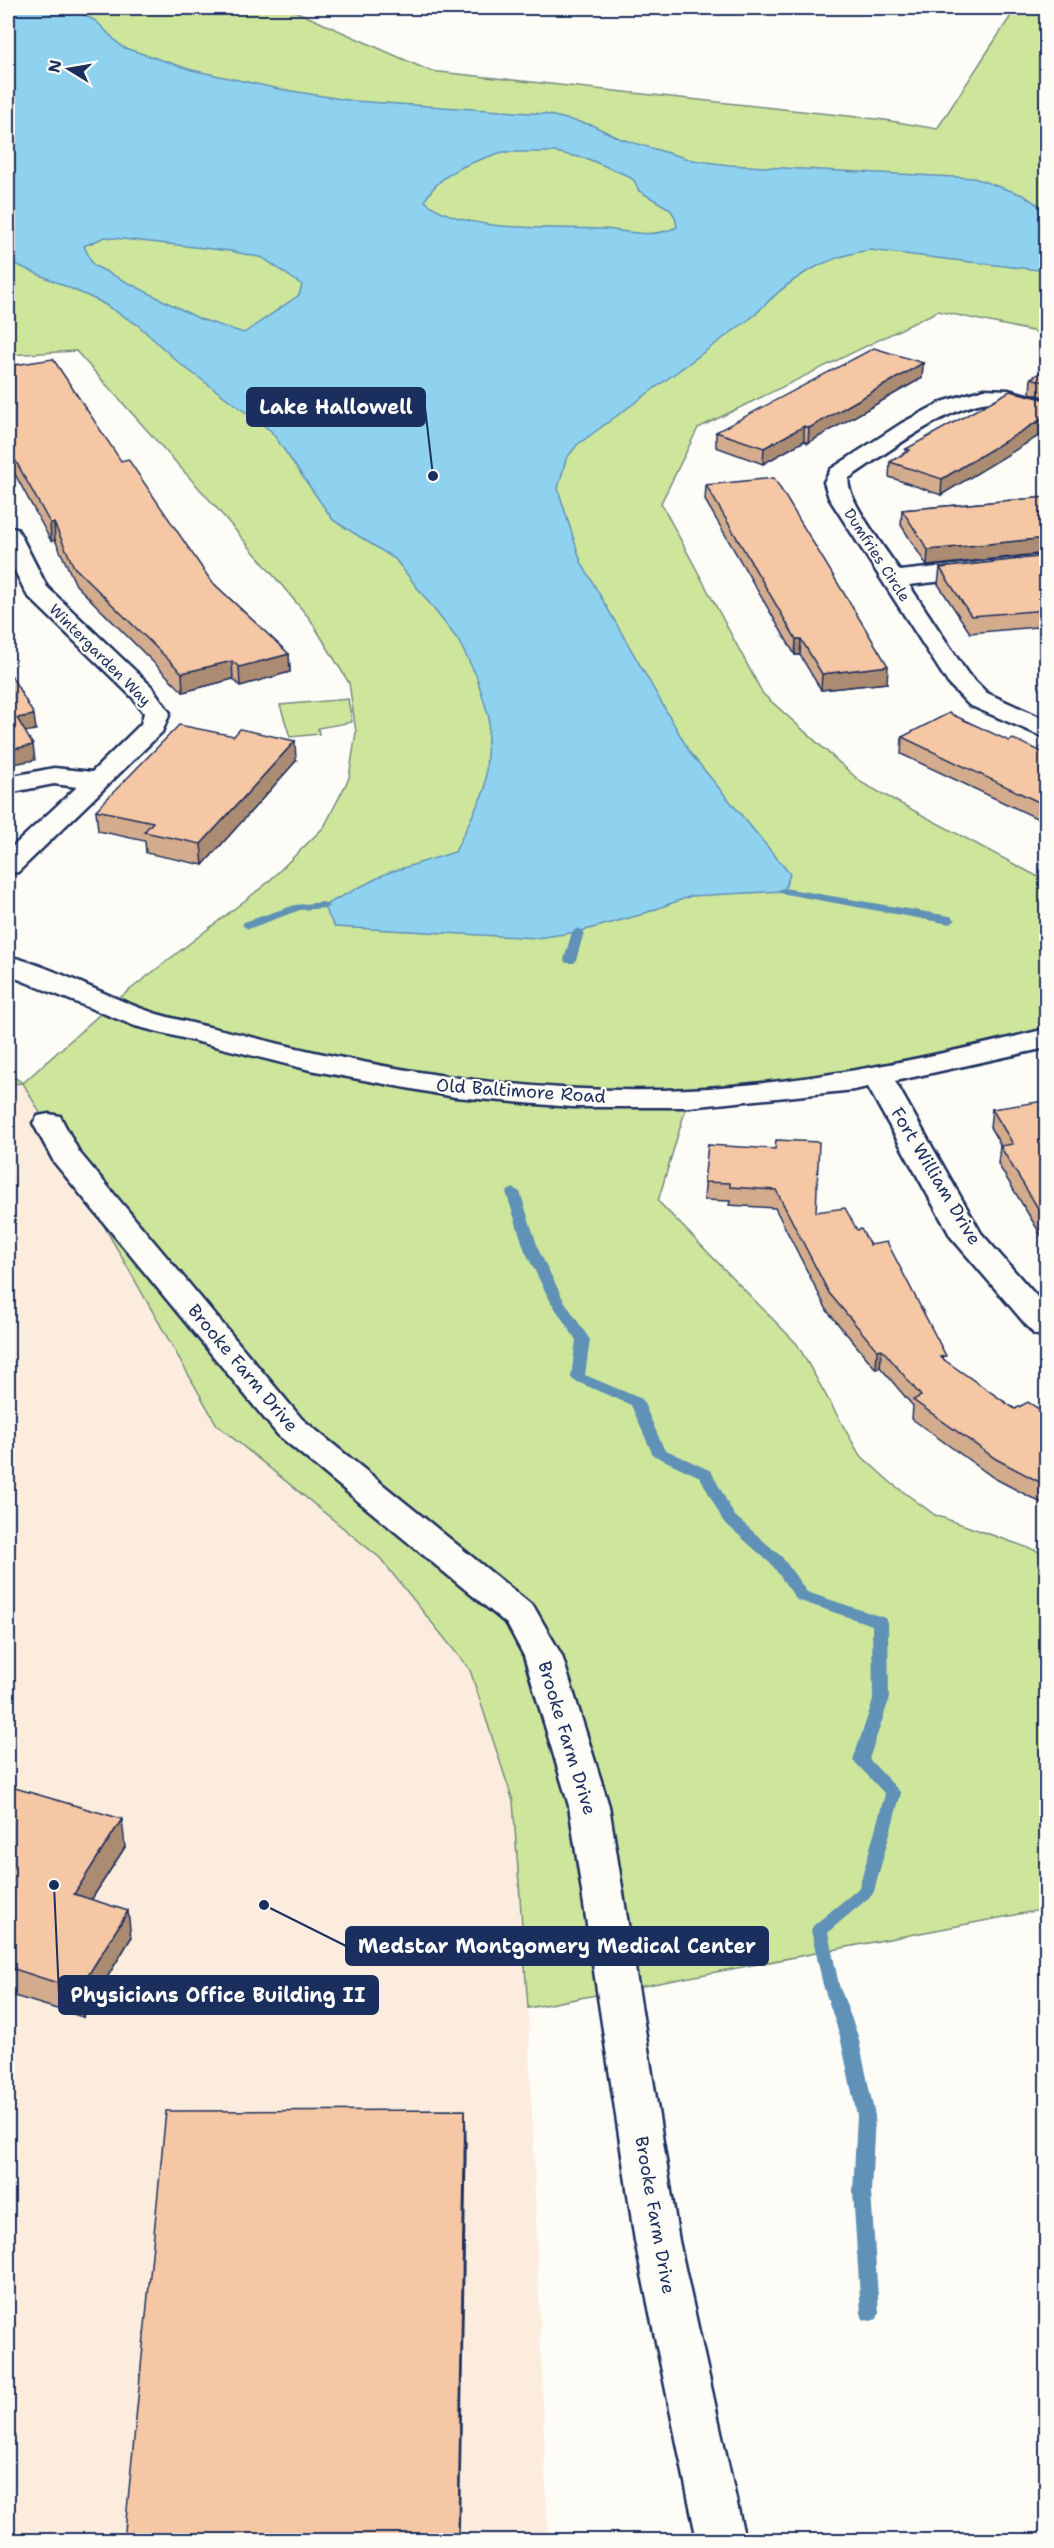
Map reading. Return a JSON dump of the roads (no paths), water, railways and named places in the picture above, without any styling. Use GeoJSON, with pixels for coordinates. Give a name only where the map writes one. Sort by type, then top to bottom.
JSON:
{"type":"FeatureCollection","features":[{"type":"Feature","properties":{"kind":"street","name":"Dumfries Circle"},"geometry":{"type":"LineString","coordinates":[[1047,407],[1004,396],[985,395],[960,400],[839,474],[837,482],[841,498],[957,678],[978,699],[1047,730]]}},
{"type":"Feature","properties":{"kind":"street","name":"Wintergarden Way"},"geometry":{"type":"LineString","coordinates":[[8,534],[36,590],[142,692],[157,713],[153,726],[99,781],[8,866]]}},
{"type":"Feature","properties":{"kind":"street"},"geometry":{"type":"LineString","coordinates":[[893,579],[1047,562]]}},
{"type":"Feature","properties":{"kind":"street"},"geometry":{"type":"LineString","coordinates":[[8,595],[36,590]]}},
{"type":"Feature","properties":{"kind":"street"},"geometry":{"type":"LineString","coordinates":[[8,785],[54,776],[99,781]]}},
{"type":"Feature","properties":{"kind":"street","name":"Old Baltimore Road"},"geometry":{"type":"LineString","coordinates":[[8,965],[146,1020],[310,1061],[455,1088],[572,1098],[689,1098],[854,1081],[1022,1046],[1047,1038]]}},
{"type":"Feature","properties":{"kind":"street","name":"Fort William Drive"},"geometry":{"type":"LineString","coordinates":[[877,1076],[968,1237],[1047,1327]]}},
{"type":"Feature","properties":{"kind":"street","name":"Brooke Farm Drive"},"geometry":{"type":"LineString","coordinates":[[49,1123],[65,1155],[290,1427],[521,1616],[543,1656],[590,1806],[657,2241],[721,2541]]}},
{"type":"Feature","properties":{"kind":"water"},"geometry":{"type":"Polygon","coordinates":[[[8,8],[56,8],[82,14],[96,21],[122,47],[192,70],[279,89],[354,101],[545,114],[592,125],[621,139],[692,160],[729,165],[974,178],[1023,195],[1046,210],[1046,271],[870,250],[821,264],[793,281],[755,315],[577,445],[566,459],[558,489],[581,562],[691,754],[790,874],[784,891],[691,896],[640,915],[578,932],[537,938],[335,927],[323,906],[387,873],[455,852],[485,789],[489,718],[476,675],[458,640],[395,559],[333,520],[271,431],[179,363],[138,325],[99,301],[8,261],[8,8]],[[503,152],[469,164],[448,175],[431,191],[425,201],[442,212],[463,219],[511,227],[659,233],[677,227],[670,209],[639,191],[634,180],[626,175],[588,159],[555,152],[503,152]],[[105,237],[84,246],[93,265],[200,319],[244,333],[299,295],[302,285],[263,258],[230,251],[105,237]]]}},
{"type":"Feature","properties":{"kind":"waterway"},"geometry":{"type":"LineString","coordinates":[[784,891],[950,920]]}},
{"type":"Feature","properties":{"kind":"waterway"},"geometry":{"type":"LineString","coordinates":[[248,925],[299,907],[323,906]]}},
{"type":"Feature","properties":{"kind":"waterway"},"geometry":{"type":"LineString","coordinates":[[570,960],[578,932]]}},
{"type":"Feature","properties":{"kind":"waterway"},"geometry":{"type":"LineString","coordinates":[[513,1192],[532,1251],[556,1299],[583,1340],[578,1377],[637,1402],[658,1452],[706,1474],[728,1518],[777,1561],[802,1596],[880,1622],[881,1700],[861,1760],[893,1793],[866,1891],[819,1930],[831,1985],[849,2036],[866,2116],[862,2192],[870,2313]]}},
{"type":"Feature","properties":{"kind":"place","name":"Lake Hallowell"},"geometry":{"type":"Point","coordinates":[433,476]}},
{"type":"Feature","properties":{"kind":"place","name":"Physicians Office Building II"},"geometry":{"type":"Point","coordinates":[54,1885]}},
{"type":"Feature","properties":{"kind":"place","name":"Medstar Montgomery Medical Center"},"geometry":{"type":"Point","coordinates":[264,1905]}}]}
